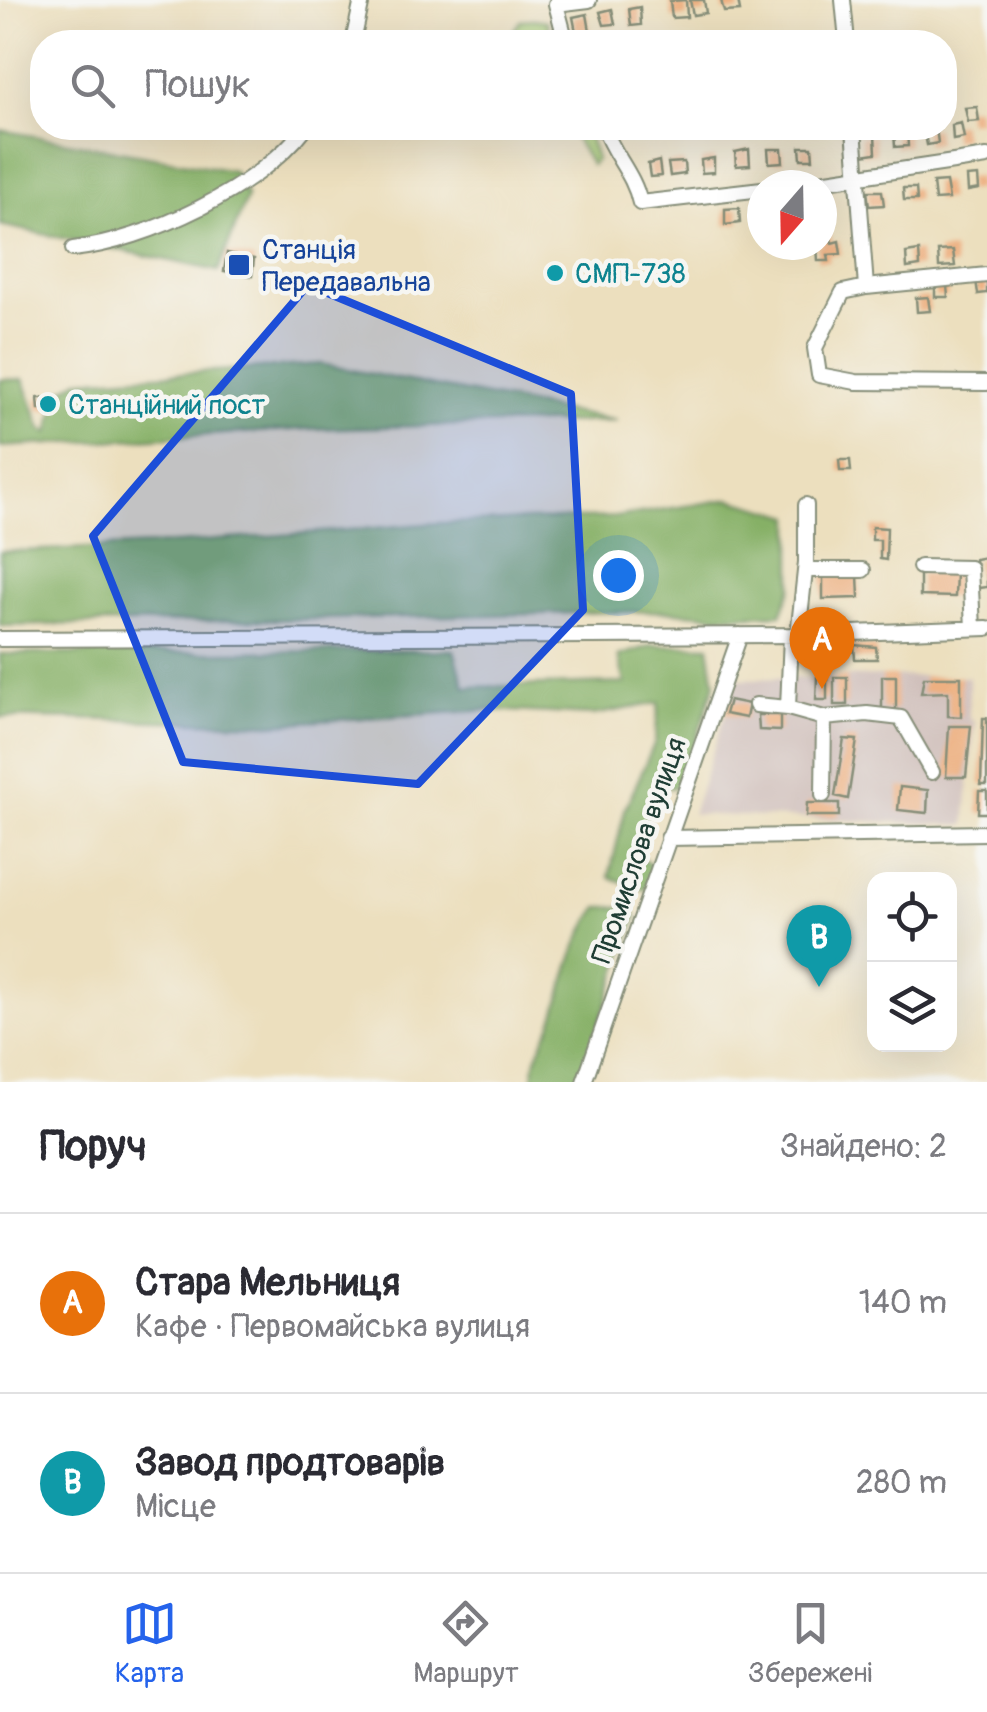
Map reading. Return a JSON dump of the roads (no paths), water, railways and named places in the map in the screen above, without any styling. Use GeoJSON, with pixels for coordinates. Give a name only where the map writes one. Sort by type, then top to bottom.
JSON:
{"type":"FeatureCollection","features":[{"type":"Feature","properties":{"kind":"street"},"geometry":{"type":"LineString","coordinates":[[356,30],[362,0]]}},
{"type":"Feature","properties":{"kind":"street"},"geometry":{"type":"LineString","coordinates":[[564,30],[558,2],[589,0]]}},
{"type":"Feature","properties":{"kind":"street"},"geometry":{"type":"LineString","coordinates":[[843,0],[846,30]]}},
{"type":"Feature","properties":{"kind":"street"},"geometry":{"type":"LineString","coordinates":[[72,249],[107,246],[170,222],[240,184],[295,140]]}},
{"type":"Feature","properties":{"kind":"street"},"geometry":{"type":"LineString","coordinates":[[607,140],[636,182],[640,204],[747,192]]}},
{"type":"Feature","properties":{"kind":"street"},"geometry":{"type":"LineString","coordinates":[[855,140],[866,286]]}},
{"type":"Feature","properties":{"kind":"street"},"geometry":{"type":"LineString","coordinates":[[837,181],[987,157]]}},
{"type":"Feature","properties":{"kind":"street"},"geometry":{"type":"LineString","coordinates":[[987,274],[866,286],[843,292],[815,348],[819,375],[856,382],[987,383]]}},
{"type":"Feature","properties":{"kind":"street"},"geometry":{"type":"LineString","coordinates":[[788,708],[794,635],[806,570],[806,505]]}},
{"type":"Feature","properties":{"kind":"street"},"geometry":{"type":"LineString","coordinates":[[0,638],[794,635],[980,628],[972,601],[970,568],[920,567]]}},
{"type":"Feature","properties":{"kind":"street"},"geometry":{"type":"LineString","coordinates":[[806,570],[863,570]]}},
{"type":"Feature","properties":{"kind":"street"},"geometry":{"type":"LineString","coordinates":[[972,601],[987,594]]}},
{"type":"Feature","properties":{"kind":"street","name":"Промислова вулиця"},"geometry":{"type":"LineString","coordinates":[[584,1082],[740,635]]}},
{"type":"Feature","properties":{"kind":"street"},"geometry":{"type":"LineString","coordinates":[[756,705],[788,708],[824,718],[867,714],[901,718],[932,772]]}},
{"type":"Feature","properties":{"kind":"street"},"geometry":{"type":"LineString","coordinates":[[823,795],[824,718]]}},
{"type":"Feature","properties":{"kind":"street"},"geometry":{"type":"LineString","coordinates":[[668,838],[980,833]]}},
{"type":"Feature","properties":{"kind":"place","name":"Станція Передавальна"},"geometry":{"type":"Point","coordinates":[239,265]}},
{"type":"Feature","properties":{"kind":"place","name":"СМП-738"},"geometry":{"type":"Point","coordinates":[555,273]}},
{"type":"Feature","properties":{"kind":"place","name":"Станційний пост"},"geometry":{"type":"Point","coordinates":[48,404]}},
{"type":"Feature","properties":{"kind":"place","name":"Стара Мельниця"},"geometry":{"type":"Point","coordinates":[822,689]}},
{"type":"Feature","properties":{"kind":"place","name":"Завод продтоварів"},"geometry":{"type":"Point","coordinates":[819,987]}}]}
